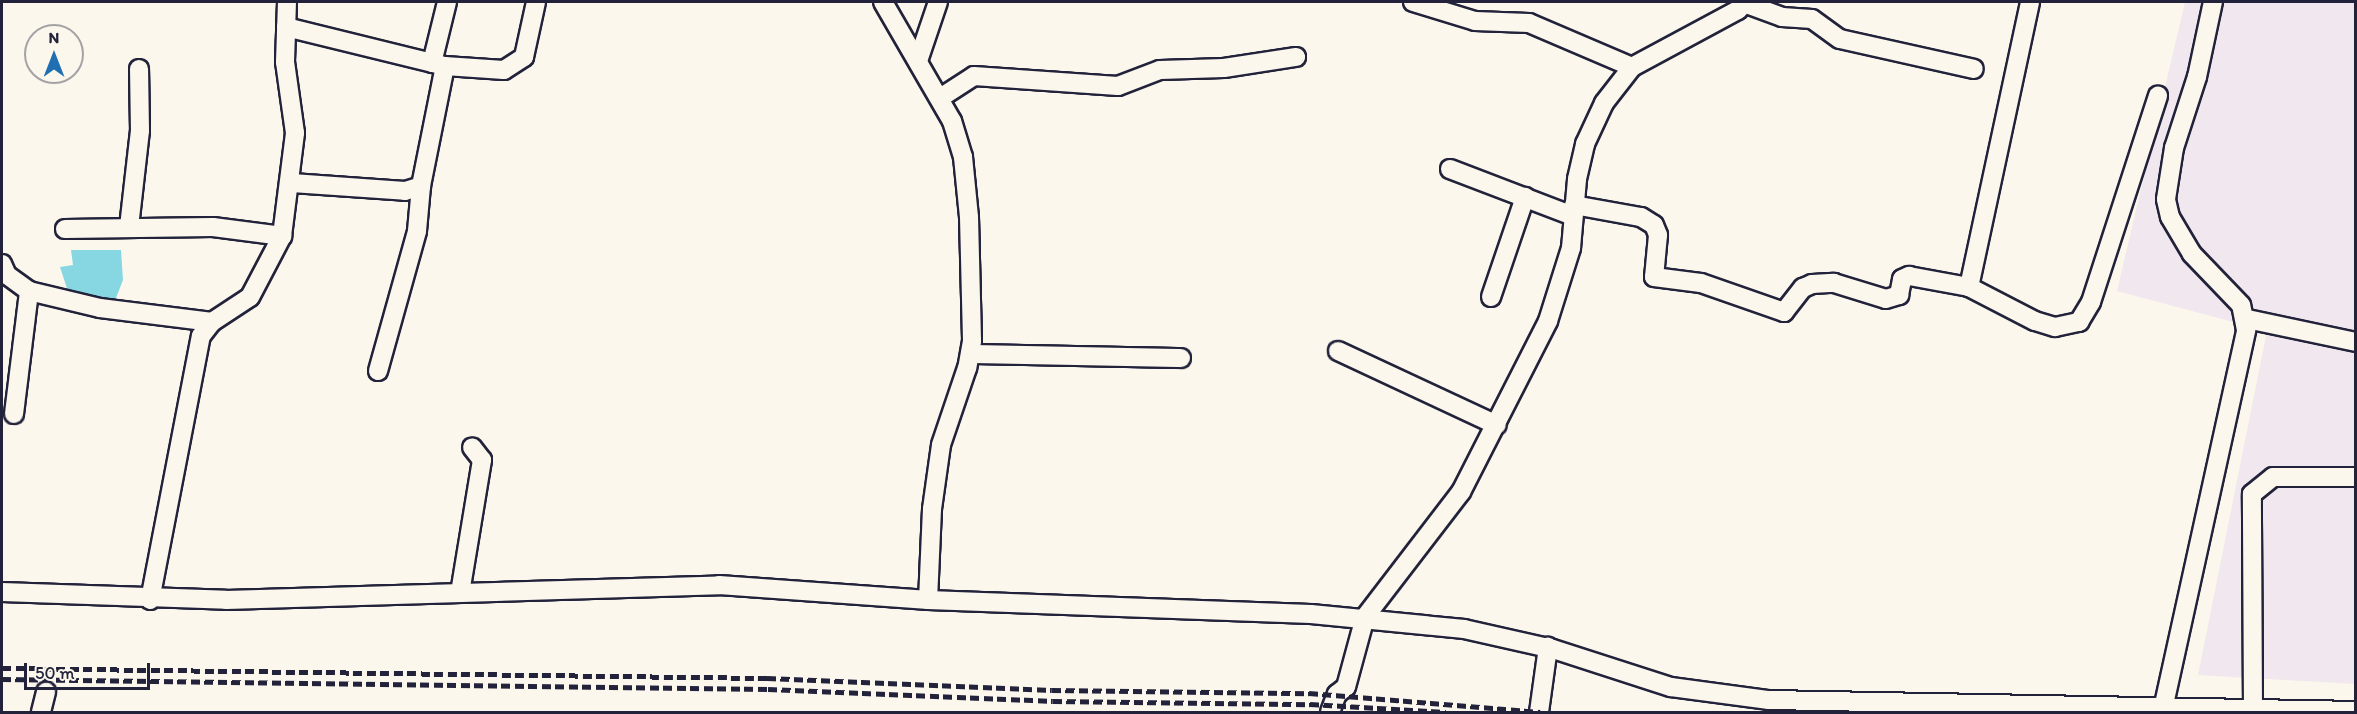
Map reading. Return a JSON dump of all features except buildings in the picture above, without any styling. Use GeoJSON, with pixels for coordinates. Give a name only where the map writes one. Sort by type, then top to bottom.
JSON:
{"type":"FeatureCollection","features":[{"type":"Feature","properties":{"kind":"street"},"geometry":{"type":"LineString","coordinates":[[150,600],[188,391],[201,336],[212,322],[250,297],[282,236],[292,183],[294,134],[285,63],[287,2]]}},
{"type":"Feature","properties":{"kind":"street"},"geometry":{"type":"LineString","coordinates":[[378,371],[415,241],[447,2]]}},
{"type":"Feature","properties":{"kind":"street"},"geometry":{"type":"LineString","coordinates":[[286,27],[439,65],[504,70],[515,66],[524,57],[536,2]]}},
{"type":"Feature","properties":{"kind":"street"},"geometry":{"type":"LineString","coordinates":[[883,2],[919,58],[940,98],[963,157],[967,187],[970,354],[941,445],[932,509],[928,600]]}},
{"type":"Feature","properties":{"kind":"street"},"geometry":{"type":"LineString","coordinates":[[919,58],[938,2]]}},
{"type":"Feature","properties":{"kind":"street"},"geometry":{"type":"LineString","coordinates":[[1413,2],[1447,8],[1491,23],[1529,23],[1632,67]]}},
{"type":"Feature","properties":{"kind":"street"},"geometry":{"type":"LineString","coordinates":[[1330,712],[1337,694],[1346,687],[1365,617],[1461,492],[1497,425],[1561,288],[1585,144],[1616,82],[1632,67],[1745,2],[1782,17],[1812,19],[1840,39],[1974,69]]}},
{"type":"Feature","properties":{"kind":"street"},"geometry":{"type":"LineString","coordinates":[[1969,287],[2030,2]]}},
{"type":"Feature","properties":{"kind":"street"},"geometry":{"type":"LineString","coordinates":[[2163,709],[2247,319],[2229,290],[2192,254],[2170,218],[2166,199],[2174,148],[2197,77],[2213,2]]}},
{"type":"Feature","properties":{"kind":"street"},"geometry":{"type":"LineString","coordinates":[[940,98],[974,76],[1118,86],[1160,70],[1224,68],[1296,57]]}},
{"type":"Feature","properties":{"kind":"street"},"geometry":{"type":"LineString","coordinates":[[129,227],[140,131],[139,69]]}},
{"type":"Feature","properties":{"kind":"street"},"geometry":{"type":"LineString","coordinates":[[1450,169],[1525,197],[1574,211],[1641,217],[1654,225],[1658,235],[1654,277],[1701,283],[1784,312],[1803,288],[1812,284],[1834,284],[1886,299],[1899,295],[1902,279],[1909,276],[1969,287],[2035,321],[2055,327],[2079,322],[2091,302],[2158,96]]}},
{"type":"Feature","properties":{"kind":"street"},"geometry":{"type":"LineString","coordinates":[[292,183],[405,190],[421,186]]}},
{"type":"Feature","properties":{"kind":"street"},"geometry":{"type":"LineString","coordinates":[[1491,297],[1525,197]]}},
{"type":"Feature","properties":{"kind":"street"},"geometry":{"type":"LineString","coordinates":[[65,229],[213,227],[282,236]]}},
{"type":"Feature","properties":{"kind":"street"},"geometry":{"type":"LineString","coordinates":[[2,264],[7,275],[29,291],[100,308],[212,322]]}},
{"type":"Feature","properties":{"kind":"street"},"geometry":{"type":"LineString","coordinates":[[14,414],[29,291]]}},
{"type":"Feature","properties":{"kind":"street"},"geometry":{"type":"LineString","coordinates":[[2247,319],[2355,342]]}},
{"type":"Feature","properties":{"kind":"street"},"geometry":{"type":"LineString","coordinates":[[1338,351],[1497,425]]}},
{"type":"Feature","properties":{"kind":"street"},"geometry":{"type":"LineString","coordinates":[[970,354],[1181,358]]}},
{"type":"Feature","properties":{"kind":"street"},"geometry":{"type":"LineString","coordinates":[[460,593],[482,460],[472,447]]}},
{"type":"Feature","properties":{"kind":"street"},"geometry":{"type":"LineString","coordinates":[[2253,710],[2252,494],[2273,477],[2355,477]]}},
{"type":"Feature","properties":{"kind":"street"},"geometry":{"type":"LineString","coordinates":[[2,592],[150,600],[719,585],[928,600],[1365,617],[1464,629],[1548,647],[1671,687],[1769,700],[2355,711]]}},
{"type":"Feature","properties":{"kind":"street"},"geometry":{"type":"LineString","coordinates":[[1539,712],[1548,647]]}},
{"type":"Feature","properties":{"kind":"street"},"geometry":{"type":"LineString","coordinates":[[41,712],[46,692]]}},
{"type":"Feature","properties":{"kind":"shaded area"},"geometry":{"type":"Polygon","coordinates":[[[2185,2],[2355,2],[2355,684],[2198,675],[2267,331],[2117,291],[2185,2]]]}},
{"type":"Feature","properties":{"kind":"water"},"geometry":{"type":"Polygon","coordinates":[[[71,250],[121,250],[123,280],[109,316],[74,310],[60,267],[73,265],[71,250]]]}},
{"type":"Feature","properties":{"kind":"railway"},"geometry":{"type":"LineString","coordinates":[[2,668],[767,678],[1052,690],[1309,693],[1540,712]]}},
{"type":"Feature","properties":{"kind":"railway"},"geometry":{"type":"LineString","coordinates":[[2,679],[768,689],[1053,701],[1310,704],[1446,712]]}}]}
